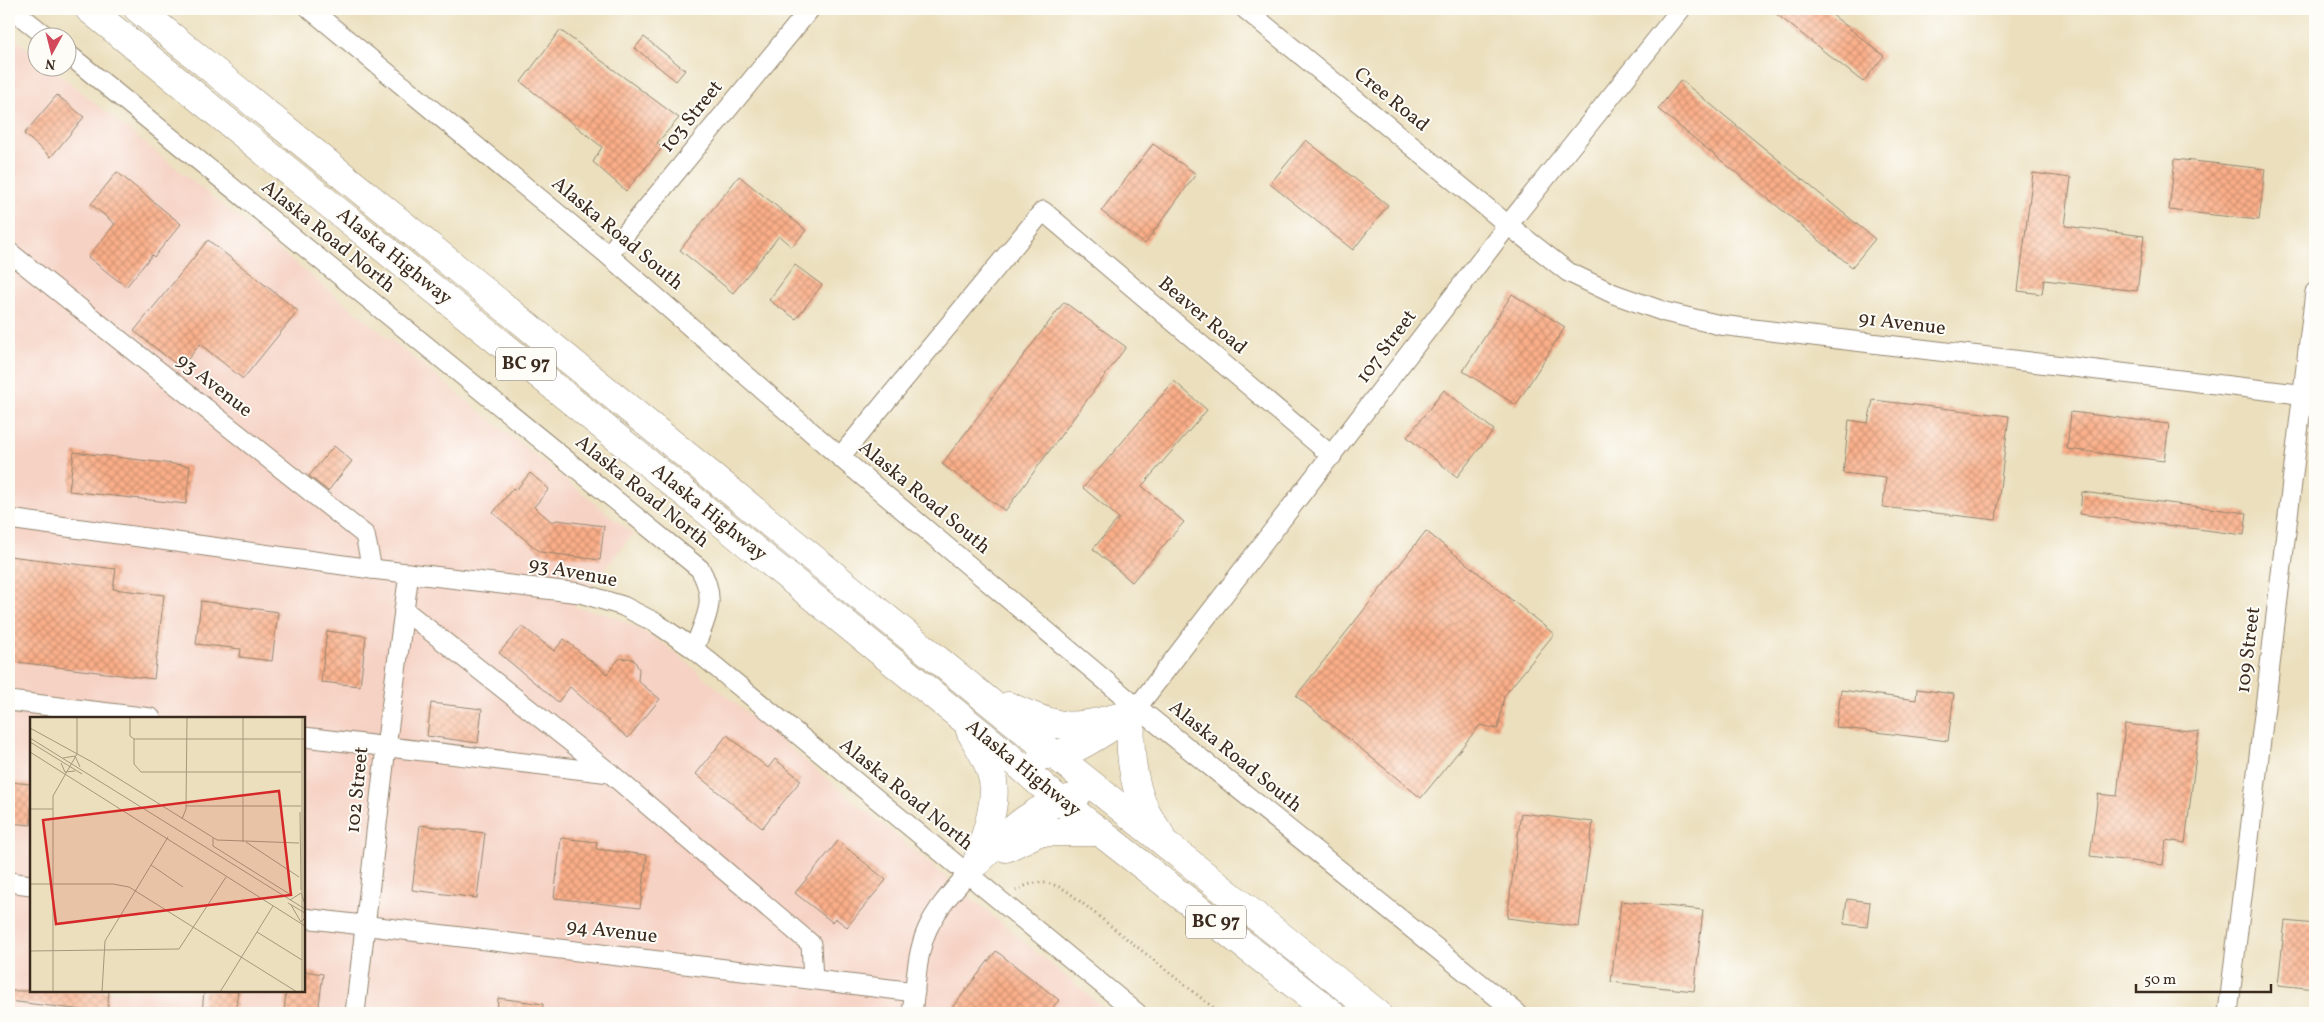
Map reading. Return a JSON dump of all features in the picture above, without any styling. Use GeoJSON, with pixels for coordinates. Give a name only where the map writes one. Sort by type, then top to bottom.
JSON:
{"type":"FeatureCollection","features":[{"type":"Feature","properties":{"kind":"highway","name":"Alaska Highway"},"geometry":{"type":"LineString","coordinates":[[89,9],[1060,800],[1331,1013]]}},
{"type":"Feature","properties":{"kind":"highway","name":"Alaska Highway"},"geometry":{"type":"LineString","coordinates":[[138,9],[1056,756],[1377,1013]]}},
{"type":"Feature","properties":{"kind":"highway"},"geometry":{"type":"LineString","coordinates":[[982,695],[1039,719],[1065,725],[1135,711]]}},
{"type":"Feature","properties":{"kind":"highway"},"geometry":{"type":"LineString","coordinates":[[1004,753],[1056,756],[1087,743],[1135,711]]}},
{"type":"Feature","properties":{"kind":"highway"},"geometry":{"type":"LineString","coordinates":[[1135,711],[1129,736],[1137,783],[1145,811],[1168,846]]}},
{"type":"Feature","properties":{"kind":"highway"},"geometry":{"type":"LineString","coordinates":[[963,720],[985,758],[993,782],[992,808],[972,868]]}},
{"type":"Feature","properties":{"kind":"highway"},"geometry":{"type":"LineString","coordinates":[[972,868],[1017,824],[1038,810],[1060,800],[1101,792]]}},
{"type":"Feature","properties":{"kind":"highway"},"geometry":{"type":"LineString","coordinates":[[972,868],[1039,832],[1100,832]]}},
{"type":"Feature","properties":{"kind":"street"},"geometry":{"type":"LineString","coordinates":[[12,9],[36,28]]}},
{"type":"Feature","properties":{"kind":"street","name":"Alaska Road South"},"geometry":{"type":"LineString","coordinates":[[310,9],[608,255],[1135,711],[1517,1013]]}},
{"type":"Feature","properties":{"kind":"street","name":"103 Street"},"geometry":{"type":"LineString","coordinates":[[608,255],[810,9]]}},
{"type":"Feature","properties":{"kind":"street","name":"Cree Road"},"geometry":{"type":"LineString","coordinates":[[1244,9],[1508,225]]}},
{"type":"Feature","properties":{"kind":"street","name":"107 Street"},"geometry":{"type":"LineString","coordinates":[[1135,711],[1508,225],[1681,9]]}},
{"type":"Feature","properties":{"kind":"street","name":"Alaska Road North"},"geometry":{"type":"LineString","coordinates":[[78,62],[700,568],[708,584],[710,599],[694,649],[972,868],[1001,902],[1137,1013]]}},
{"type":"Feature","properties":{"kind":"street","name":"Beaver Road"},"geometry":{"type":"LineString","coordinates":[[840,457],[1043,211],[1332,456]]}},
{"type":"Feature","properties":{"kind":"street","name":"91 Avenue"},"geometry":{"type":"LineString","coordinates":[[1508,225],[1568,272],[1614,294],[1665,312],[1720,325],[2309,395]]}},
{"type":"Feature","properties":{"kind":"street","name":"93 Avenue"},"geometry":{"type":"LineString","coordinates":[[9,252],[365,535],[372,568]]}},
{"type":"Feature","properties":{"kind":"street","name":"109 Street"},"geometry":{"type":"LineString","coordinates":[[2228,1013],[2309,395],[2315,292]]}},
{"type":"Feature","properties":{"kind":"street","name":"93 Avenue"},"geometry":{"type":"LineString","coordinates":[[9,519],[409,573],[550,588],[592,595],[623,606],[656,623],[694,649]]}},
{"type":"Feature","properties":{"kind":"street","name":"102 Street"},"geometry":{"type":"LineString","coordinates":[[354,1013],[409,573]]}},
{"type":"Feature","properties":{"kind":"street"},"geometry":{"type":"LineString","coordinates":[[404,610],[610,773],[811,944],[813,979]]}},
{"type":"Feature","properties":{"kind":"street"},"geometry":{"type":"LineString","coordinates":[[9,700],[143,717]]}},
{"type":"Feature","properties":{"kind":"street"},"geometry":{"type":"LineString","coordinates":[[305,737],[610,773]]}},
{"type":"Feature","properties":{"kind":"street"},"geometry":{"type":"LineString","coordinates":[[912,1013],[919,958],[927,930],[936,914],[972,868]]}},
{"type":"Feature","properties":{"kind":"street"},"geometry":{"type":"LineString","coordinates":[[9,882],[30,885]]}},
{"type":"Feature","properties":{"kind":"street","name":"94 Avenue"},"geometry":{"type":"LineString","coordinates":[[305,918],[915,992]]}},
{"type":"Feature","properties":{"kind":"path"},"geometry":{"type":"LineString","coordinates":[[1001,902],[1025,884],[1039,882],[1054,883],[1067,891],[1220,1013]]}},
{"type":"Feature","properties":{"kind":"shaded area"},"geometry":{"type":"Polygon","coordinates":[[[9,34],[28,50],[28,78],[63,78],[633,534],[574,607],[606,614],[632,625],[664,644],[1110,1013],[9,1013],[9,34]]]}},
{"type":"Feature","properties":{"kind":"building"},"geometry":{"type":"Polygon","coordinates":[[[1770,9],[1825,9],[1884,56],[1863,82],[1770,9]]]}},
{"type":"Feature","properties":{"kind":"building"},"geometry":{"type":"Polygon","coordinates":[[[560,30],[679,118],[657,143],[662,148],[626,191],[593,162],[602,147],[521,82],[560,30]]]}},
{"type":"Feature","properties":{"kind":"building"},"geometry":{"type":"Polygon","coordinates":[[[644,37],[685,70],[676,81],[635,48],[644,37]]]}},
{"type":"Feature","properties":{"kind":"building"},"geometry":{"type":"Polygon","coordinates":[[[1681,80],[1875,239],[1852,267],[1658,109],[1681,80]]]}},
{"type":"Feature","properties":{"kind":"building"},"geometry":{"type":"Polygon","coordinates":[[[57,95],[84,117],[51,157],[24,134],[57,95]]]}},
{"type":"Feature","properties":{"kind":"building"},"geometry":{"type":"Polygon","coordinates":[[[1306,140],[1388,205],[1353,250],[1270,184],[1306,140]]]}},
{"type":"Feature","properties":{"kind":"building"},"geometry":{"type":"Polygon","coordinates":[[[1153,144],[1196,174],[1145,244],[1101,211],[1153,144]]]}},
{"type":"Feature","properties":{"kind":"building"},"geometry":{"type":"Polygon","coordinates":[[[2175,159],[2265,169],[2259,220],[2169,210],[2175,159]]]}},
{"type":"Feature","properties":{"kind":"building"},"geometry":{"type":"Polygon","coordinates":[[[117,172],[181,224],[126,287],[88,257],[115,224],[91,204],[117,172]]]}},
{"type":"Feature","properties":{"kind":"building"},"geometry":{"type":"Polygon","coordinates":[[[2033,173],[2071,178],[2065,226],[2144,236],[2137,291],[2044,280],[2042,294],[2018,291],[2033,173]]]}},
{"type":"Feature","properties":{"kind":"building"},"geometry":{"type":"Polygon","coordinates":[[[739,176],[806,230],[792,247],[779,236],[733,293],[680,250],[739,176]]]}},
{"type":"Feature","properties":{"kind":"building"},"geometry":{"type":"Polygon","coordinates":[[[208,240],[298,311],[243,379],[200,344],[181,368],[134,331],[208,240]]]}},
{"type":"Feature","properties":{"kind":"building"},"geometry":{"type":"Polygon","coordinates":[[[795,265],[822,285],[796,319],[769,300],[795,265]]]}},
{"type":"Feature","properties":{"kind":"building"},"geometry":{"type":"Polygon","coordinates":[[[1512,294],[1565,327],[1516,405],[1463,371],[1512,294]]]}},
{"type":"Feature","properties":{"kind":"building"},"geometry":{"type":"Polygon","coordinates":[[[1064,302],[1126,347],[1005,511],[942,464],[1064,302]]]}},
{"type":"Feature","properties":{"kind":"building"},"geometry":{"type":"Polygon","coordinates":[[[1174,381],[1207,410],[1142,486],[1184,522],[1132,582],[1093,549],[1119,518],[1083,488],[1174,381]]]}},
{"type":"Feature","properties":{"kind":"building"},"geometry":{"type":"Polygon","coordinates":[[[1444,390],[1494,430],[1457,477],[1407,437],[1444,390]]]}},
{"type":"Feature","properties":{"kind":"building"},"geometry":{"type":"Polygon","coordinates":[[[1873,400],[2009,416],[1996,520],[1883,507],[1886,478],[1843,473],[1849,420],[1868,423],[1873,400]]]}},
{"type":"Feature","properties":{"kind":"building"},"geometry":{"type":"Polygon","coordinates":[[[2071,412],[2169,424],[2164,461],[2067,449],[2071,412]]]}},
{"type":"Feature","properties":{"kind":"building"},"geometry":{"type":"Polygon","coordinates":[[[334,446],[352,461],[328,491],[309,476],[334,446]]]}},
{"type":"Feature","properties":{"kind":"building"},"geometry":{"type":"Polygon","coordinates":[[[74,452],[190,466],[186,504],[69,491],[74,452]]]}},
{"type":"Feature","properties":{"kind":"building"},"geometry":{"type":"Polygon","coordinates":[[[530,473],[549,489],[534,507],[552,522],[557,520],[604,526],[600,560],[540,552],[493,513],[513,488],[516,490],[530,473]]]}},
{"type":"Feature","properties":{"kind":"building"},"geometry":{"type":"Polygon","coordinates":[[[2082,492],[2247,513],[2244,535],[2080,514],[2082,492]]]}},
{"type":"Feature","properties":{"kind":"building"},"geometry":{"type":"Polygon","coordinates":[[[1426,531],[1554,634],[1504,696],[1498,729],[1480,725],[1421,798],[1296,696],[1426,531]]]}},
{"type":"Feature","properties":{"kind":"building"},"geometry":{"type":"Polygon","coordinates":[[[9,556],[116,569],[113,589],[164,595],[154,679],[9,661],[9,556]]]}},
{"type":"Feature","properties":{"kind":"building"},"geometry":{"type":"Polygon","coordinates":[[[201,601],[278,612],[272,661],[240,657],[241,649],[196,644],[201,601]]]}},
{"type":"Feature","properties":{"kind":"building"},"geometry":{"type":"Polygon","coordinates":[[[522,626],[554,651],[564,639],[607,674],[619,659],[629,658],[634,660],[639,669],[638,681],[660,699],[628,738],[570,687],[558,702],[499,653],[522,626]]]}},
{"type":"Feature","properties":{"kind":"building"},"geometry":{"type":"Polygon","coordinates":[[[327,631],[366,636],[360,686],[321,682],[327,631]]]}},
{"type":"Feature","properties":{"kind":"building"},"geometry":{"type":"Polygon","coordinates":[[[1917,689],[1954,694],[1948,741],[1836,727],[1841,690],[1916,700],[1917,689]]]}},
{"type":"Feature","properties":{"kind":"building"},"geometry":{"type":"Polygon","coordinates":[[[431,703],[482,709],[478,743],[427,736],[431,703]]]}},
{"type":"Feature","properties":{"kind":"building"},"geometry":{"type":"Polygon","coordinates":[[[2125,724],[2199,732],[2185,843],[2166,840],[2163,865],[2090,856],[2098,794],[2117,796],[2125,724]]]}},
{"type":"Feature","properties":{"kind":"building"},"geometry":{"type":"Polygon","coordinates":[[[727,735],[768,768],[775,759],[801,780],[762,828],[696,774],[727,735]]]}},
{"type":"Feature","properties":{"kind":"building"},"geometry":{"type":"Polygon","coordinates":[[[9,782],[30,784],[30,825],[9,823],[9,782]]]}},
{"type":"Feature","properties":{"kind":"building"},"geometry":{"type":"Polygon","coordinates":[[[1521,813],[1593,822],[1579,927],[1507,918],[1521,813]]]}},
{"type":"Feature","properties":{"kind":"building"},"geometry":{"type":"Polygon","coordinates":[[[420,825],[485,833],[477,898],[412,890],[420,825]]]}},
{"type":"Feature","properties":{"kind":"building"},"geometry":{"type":"Polygon","coordinates":[[[561,838],[597,842],[596,849],[647,855],[640,908],[554,898],[561,838]]]}},
{"type":"Feature","properties":{"kind":"building"},"geometry":{"type":"Polygon","coordinates":[[[838,841],[886,880],[847,927],[835,918],[832,922],[795,893],[838,841]]]}},
{"type":"Feature","properties":{"kind":"building"},"geometry":{"type":"Polygon","coordinates":[[[1847,899],[1870,902],[1867,927],[1844,924],[1847,899]]]}},
{"type":"Feature","properties":{"kind":"building"},"geometry":{"type":"Polygon","coordinates":[[[1621,901],[1703,910],[1694,991],[1611,982],[1621,901]]]}},
{"type":"Feature","properties":{"kind":"building"},"geometry":{"type":"Polygon","coordinates":[[[2285,921],[2315,924],[2315,989],[2278,985],[2285,921]]]}},
{"type":"Feature","properties":{"kind":"building"},"geometry":{"type":"Polygon","coordinates":[[[996,951],[1059,1000],[1048,1013],[948,1013],[996,951]]]}},
{"type":"Feature","properties":{"kind":"building"},"geometry":{"type":"Polygon","coordinates":[[[305,971],[323,974],[318,1013],[284,1013],[286,992],[305,992],[305,971]]]}},
{"type":"Feature","properties":{"kind":"building"},"geometry":{"type":"Polygon","coordinates":[[[9,991],[109,992],[107,1013],[9,1001],[9,991]]]}},
{"type":"Feature","properties":{"kind":"building"},"geometry":{"type":"Polygon","coordinates":[[[204,992],[238,992],[235,1013],[202,1013],[204,992]]]}},
{"type":"Feature","properties":{"kind":"building"},"geometry":{"type":"Polygon","coordinates":[[[498,998],[543,1004],[542,1013],[497,1013],[498,998]]]}}]}
